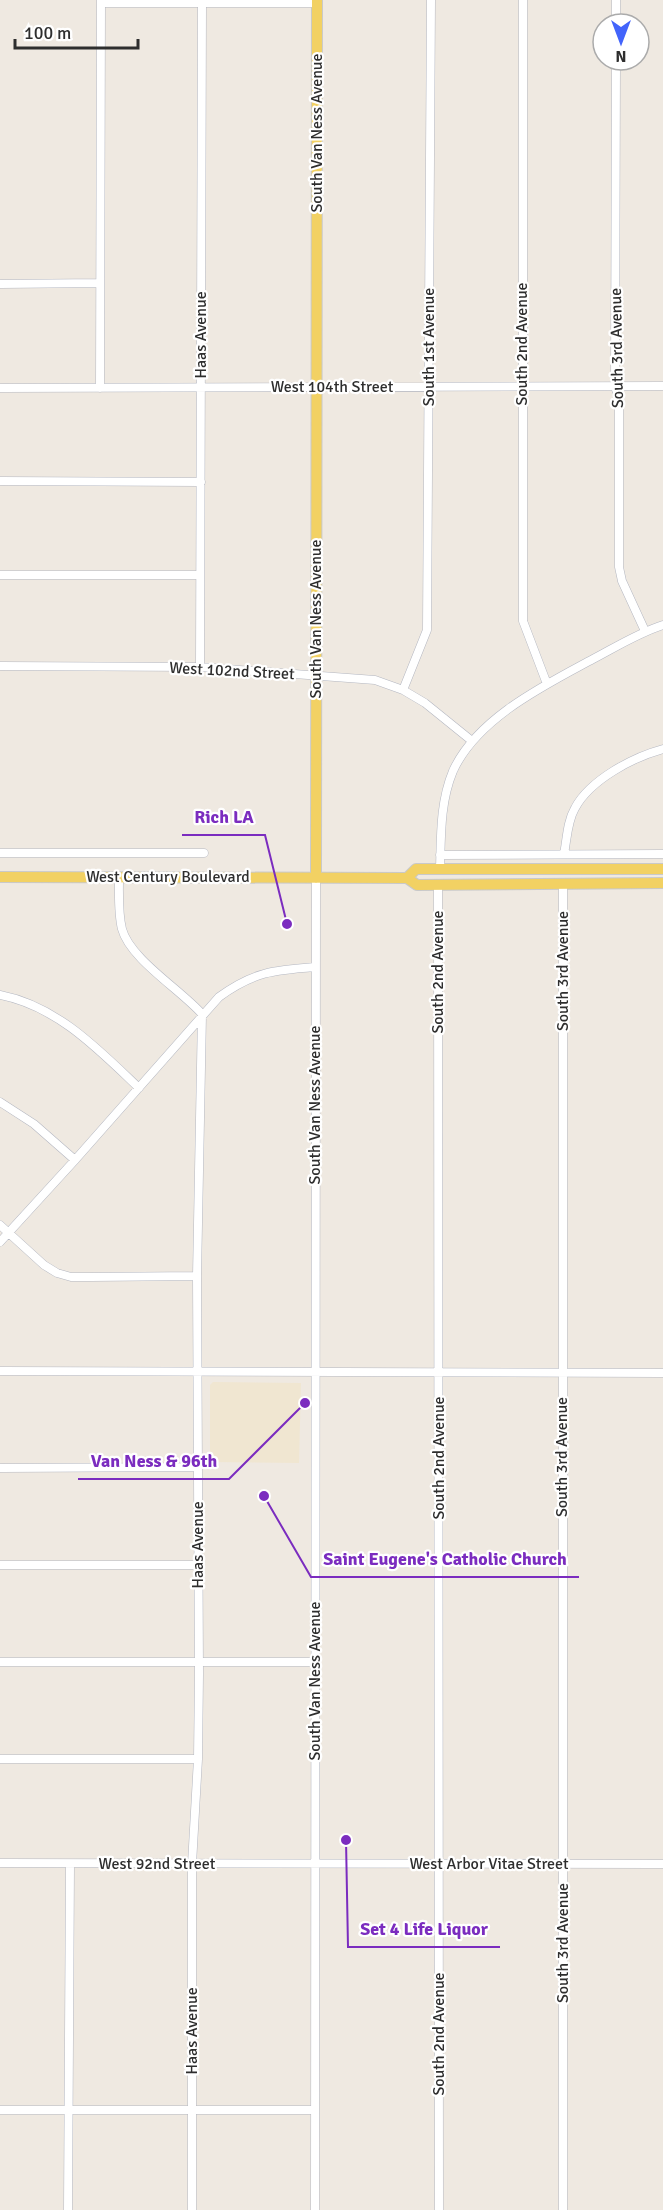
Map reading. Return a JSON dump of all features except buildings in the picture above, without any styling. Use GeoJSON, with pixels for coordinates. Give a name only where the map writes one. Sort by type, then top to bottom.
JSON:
{"type":"FeatureCollection","features":[{"type":"Feature","properties":{"kind":"main road","name":"South Van Ness Avenue"},"geometry":{"type":"LineString","coordinates":[[316,878],[318,1]]}},
{"type":"Feature","properties":{"kind":"main road","name":"West Century Boulevard"},"geometry":{"type":"LineString","coordinates":[[407,878],[416,869],[663,869]]}},
{"type":"Feature","properties":{"kind":"main road","name":"West Century Boulevard"},"geometry":{"type":"LineString","coordinates":[[0,877],[407,878],[417,885],[663,884]]}},
{"type":"Feature","properties":{"kind":"street","name":"South 1st Avenue"},"geometry":{"type":"LineString","coordinates":[[402,690],[427,630],[431,0]]}},
{"type":"Feature","properties":{"kind":"street","name":"South 2nd Avenue"},"geometry":{"type":"LineString","coordinates":[[523,0],[523,621],[547,684]]}},
{"type":"Feature","properties":{"kind":"street"},"geometry":{"type":"LineString","coordinates":[[100,388],[101,2],[318,1]]}},
{"type":"Feature","properties":{"kind":"street","name":"Haas Avenue"},"geometry":{"type":"LineString","coordinates":[[200,667],[202,3]]}},
{"type":"Feature","properties":{"kind":"street","name":"South 3rd Avenue"},"geometry":{"type":"LineString","coordinates":[[616,72],[615,387],[619,397],[619,567],[622,581],[645,631]]}},
{"type":"Feature","properties":{"kind":"street"},"geometry":{"type":"LineString","coordinates":[[0,284],[100,283]]}},
{"type":"Feature","properties":{"kind":"street","name":"West 104th Street"},"geometry":{"type":"LineString","coordinates":[[0,388],[663,387]]}},
{"type":"Feature","properties":{"kind":"street"},"geometry":{"type":"LineString","coordinates":[[0,481],[201,482]]}},
{"type":"Feature","properties":{"kind":"street"},"geometry":{"type":"LineString","coordinates":[[0,575],[200,575]]}},
{"type":"Feature","properties":{"kind":"street"},"geometry":{"type":"LineString","coordinates":[[440,869],[443,806],[453,771],[472,741],[505,712],[547,684],[645,631],[663,625]]}},
{"type":"Feature","properties":{"kind":"street","name":"West 102nd Street"},"geometry":{"type":"LineString","coordinates":[[0,666],[200,667],[375,680],[402,690],[425,703],[472,741]]}},
{"type":"Feature","properties":{"kind":"street"},"geometry":{"type":"LineString","coordinates":[[564,854],[570,820],[575,807],[585,796],[617,769],[663,749]]}},
{"type":"Feature","properties":{"kind":"street","name":"West Century Boulevard"},"geometry":{"type":"LineString","coordinates":[[0,854],[204,853]]}},
{"type":"Feature","properties":{"kind":"street"},"geometry":{"type":"LineString","coordinates":[[440,855],[663,855]]}},
{"type":"Feature","properties":{"kind":"street"},"geometry":{"type":"LineString","coordinates":[[119,877],[122,927],[127,939],[141,958],[202,1014]]}},
{"type":"Feature","properties":{"kind":"street","name":"South Van Ness Avenue"},"geometry":{"type":"LineString","coordinates":[[315,2210],[316,878]]}},
{"type":"Feature","properties":{"kind":"street","name":"South 3rd Avenue"},"geometry":{"type":"LineString","coordinates":[[563,884],[563,2210]]}},
{"type":"Feature","properties":{"kind":"street","name":"South 2nd Avenue"},"geometry":{"type":"LineString","coordinates":[[438,885],[439,2210]]}},
{"type":"Feature","properties":{"kind":"street"},"geometry":{"type":"LineString","coordinates":[[0,1242],[219,997],[250,977],[270,971],[315,967]]}},
{"type":"Feature","properties":{"kind":"street"},"geometry":{"type":"LineString","coordinates":[[0,994],[30,1003],[65,1023],[139,1088]]}},
{"type":"Feature","properties":{"kind":"street","name":"Haas Avenue"},"geometry":{"type":"LineString","coordinates":[[192,2210],[192,1864],[198,1759],[197,1276],[202,1014]]}},
{"type":"Feature","properties":{"kind":"street"},"geometry":{"type":"LineString","coordinates":[[0,1102],[34,1124],[75,1160]]}},
{"type":"Feature","properties":{"kind":"street"},"geometry":{"type":"LineString","coordinates":[[0,1226],[44,1265],[57,1273],[71,1277],[197,1276]]}},
{"type":"Feature","properties":{"kind":"street"},"geometry":{"type":"LineString","coordinates":[[0,1371],[663,1373]]}},
{"type":"Feature","properties":{"kind":"street"},"geometry":{"type":"LineString","coordinates":[[0,1468],[198,1467]]}},
{"type":"Feature","properties":{"kind":"street"},"geometry":{"type":"LineString","coordinates":[[0,1565],[198,1565]]}},
{"type":"Feature","properties":{"kind":"street"},"geometry":{"type":"LineString","coordinates":[[0,1662],[315,1662]]}},
{"type":"Feature","properties":{"kind":"street"},"geometry":{"type":"LineString","coordinates":[[0,1758],[198,1759]]}},
{"type":"Feature","properties":{"kind":"street","name":"West 92nd Street"},"geometry":{"type":"LineString","coordinates":[[0,1863],[314,1864]]}},
{"type":"Feature","properties":{"kind":"street"},"geometry":{"type":"LineString","coordinates":[[68,2210],[70,1864]]}},
{"type":"Feature","properties":{"kind":"street","name":"West Arbor Vitae Street"},"geometry":{"type":"LineString","coordinates":[[314,1864],[663,1864]]}},
{"type":"Feature","properties":{"kind":"street"},"geometry":{"type":"LineString","coordinates":[[0,2110],[315,2110]]}},
{"type":"Feature","properties":{"kind":"shaded area"},"geometry":{"type":"Polygon","coordinates":[[[213,1382],[301,1383],[299,1463],[210,1462],[210,1385],[213,1382]]]}},
{"type":"Feature","properties":{"kind":"place","name":"Rich LA"},"geometry":{"type":"Point","coordinates":[287,924]}},
{"type":"Feature","properties":{"kind":"place","name":"Van Ness & 96th"},"geometry":{"type":"Point","coordinates":[305,1403]}},
{"type":"Feature","properties":{"kind":"place","name":"Saint Eugene's Catholic Church"},"geometry":{"type":"Point","coordinates":[264,1496]}},
{"type":"Feature","properties":{"kind":"place","name":"Set 4 Life Liquor"},"geometry":{"type":"Point","coordinates":[346,1840]}}]}
